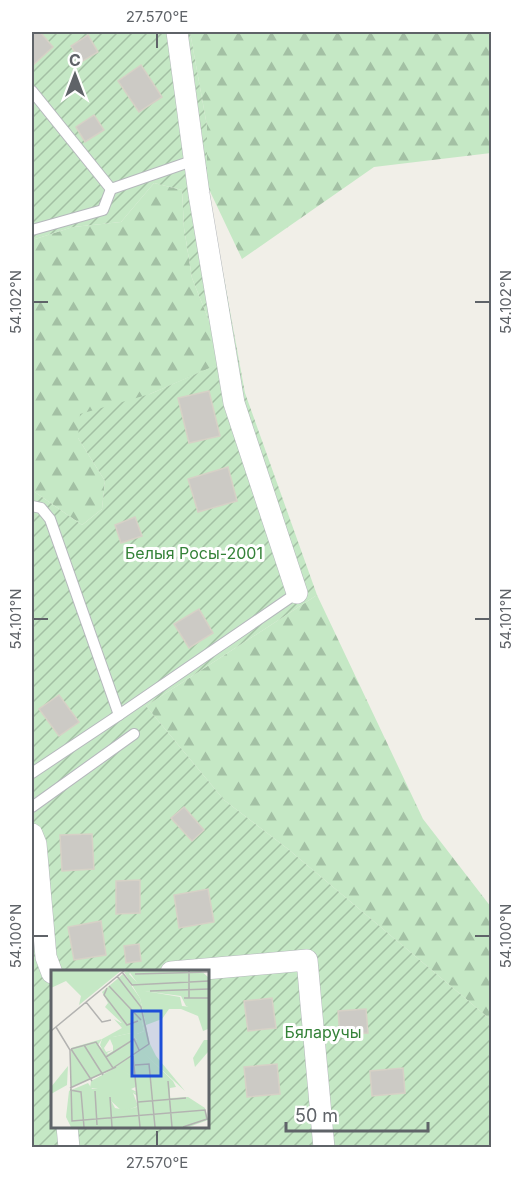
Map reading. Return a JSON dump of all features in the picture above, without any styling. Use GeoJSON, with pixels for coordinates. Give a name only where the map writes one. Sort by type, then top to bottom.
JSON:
{"type":"FeatureCollection","features":[{"type":"Feature","properties":{"kind":"street"},"geometry":{"type":"LineString","coordinates":[[177,32],[234,403],[297,593]]}},
{"type":"Feature","properties":{"kind":"street"},"geometry":{"type":"LineString","coordinates":[[32,834],[36,844],[46,957],[51,970]]}},
{"type":"Feature","properties":{"kind":"street"},"geometry":{"type":"LineString","coordinates":[[194,970],[307,960],[324,1148]]}},
{"type":"Feature","properties":{"kind":"street"},"geometry":{"type":"LineString","coordinates":[[68,1128],[69,1148]]}},
{"type":"Feature","properties":{"kind":"lane"},"geometry":{"type":"LineString","coordinates":[[32,91],[111,189]]}},
{"type":"Feature","properties":{"kind":"lane"},"geometry":{"type":"LineString","coordinates":[[111,189],[195,160]]}},
{"type":"Feature","properties":{"kind":"lane"},"geometry":{"type":"LineString","coordinates":[[32,230],[103,210],[111,189]]}},
{"type":"Feature","properties":{"kind":"lane"},"geometry":{"type":"LineString","coordinates":[[32,506],[41,508],[50,519],[119,715]]}},
{"type":"Feature","properties":{"kind":"lane"},"geometry":{"type":"LineString","coordinates":[[32,774],[297,593]]}},
{"type":"Feature","properties":{"kind":"lane"},"geometry":{"type":"LineString","coordinates":[[32,807],[134,734]]}},
{"type":"Feature","properties":{"kind":"green space"},"geometry":{"type":"Polygon","coordinates":[[[32,32],[190,32],[207,126],[207,185],[245,393],[317,595],[146,706],[224,800],[288,849],[491,1020],[491,1147],[32,1147],[32,490],[82,525],[102,509],[105,481],[78,438],[80,414],[150,394],[214,366],[217,341],[192,278],[184,228],[182,190],[154,183],[121,222],[73,227],[32,240],[32,32]]]}},
{"type":"Feature","properties":{"kind":"green space"},"geometry":{"type":"Polygon","coordinates":[[[190,32],[491,32],[491,153],[374,167],[242,259],[207,185],[207,126],[190,32]]]}},
{"type":"Feature","properties":{"kind":"green space"},"geometry":{"type":"Polygon","coordinates":[[[154,183],[182,190],[184,228],[192,278],[217,341],[215,366],[150,394],[78,438],[105,481],[102,509],[82,525],[32,490],[32,240],[73,227],[121,222],[154,183]]]}},
{"type":"Feature","properties":{"kind":"green space"},"geometry":{"type":"Polygon","coordinates":[[[317,595],[423,819],[491,907],[491,1020],[288,849],[224,800],[146,706],[317,595]]]}},
{"type":"Feature","properties":{"kind":"building"},"geometry":{"type":"Polygon","coordinates":[[[32,32],[40,32],[53,47],[32,66],[32,32]]]}},
{"type":"Feature","properties":{"kind":"building"},"geometry":{"type":"Polygon","coordinates":[[[88,35],[98,52],[81,62],[71,46],[88,35]]]}},
{"type":"Feature","properties":{"kind":"building"},"geometry":{"type":"Polygon","coordinates":[[[141,65],[162,97],[139,112],[118,81],[141,65]]]}},
{"type":"Feature","properties":{"kind":"building"},"geometry":{"type":"Polygon","coordinates":[[[94,115],[104,130],[85,142],[76,127],[94,115]]]}},
{"type":"Feature","properties":{"kind":"building"},"geometry":{"type":"Polygon","coordinates":[[[209,391],[220,436],[189,443],[178,398],[209,391]]]}},
{"type":"Feature","properties":{"kind":"building"},"geometry":{"type":"Polygon","coordinates":[[[228,467],[237,501],[198,512],[188,479],[228,467]]]}},
{"type":"Feature","properties":{"kind":"building"},"geometry":{"type":"Polygon","coordinates":[[[135,517],[142,536],[121,543],[115,525],[135,517]]]}},
{"type":"Feature","properties":{"kind":"building"},"geometry":{"type":"Polygon","coordinates":[[[199,609],[213,633],[189,648],[174,624],[199,609]]]}},
{"type":"Feature","properties":{"kind":"building"},"geometry":{"type":"Polygon","coordinates":[[[59,695],[79,722],[59,736],[39,709],[59,695]]]}},
{"type":"Feature","properties":{"kind":"building"},"geometry":{"type":"Polygon","coordinates":[[[184,807],[204,830],[192,841],[171,818],[184,807]]]}},
{"type":"Feature","properties":{"kind":"building"},"geometry":{"type":"Polygon","coordinates":[[[92,834],[94,869],[62,871],[60,835],[92,834]]]}},
{"type":"Feature","properties":{"kind":"building"},"geometry":{"type":"Polygon","coordinates":[[[140,880],[140,913],[116,914],[116,881],[140,880]]]}},
{"type":"Feature","properties":{"kind":"building"},"geometry":{"type":"Polygon","coordinates":[[[208,889],[214,922],[179,928],[174,895],[208,889]]]}},
{"type":"Feature","properties":{"kind":"building"},"geometry":{"type":"Polygon","coordinates":[[[101,921],[106,955],[74,960],[68,927],[101,921]]]}},
{"type":"Feature","properties":{"kind":"building"},"geometry":{"type":"Polygon","coordinates":[[[139,944],[141,961],[126,963],[124,946],[139,944]]]}},
{"type":"Feature","properties":{"kind":"building"},"geometry":{"type":"Polygon","coordinates":[[[272,998],[276,1028],[248,1031],[244,1001],[272,998]]]}},
{"type":"Feature","properties":{"kind":"building"},"geometry":{"type":"Polygon","coordinates":[[[366,1009],[368,1033],[340,1035],[338,1011],[366,1009]]]}},
{"type":"Feature","properties":{"kind":"building"},"geometry":{"type":"Polygon","coordinates":[[[277,1064],[280,1094],[247,1097],[244,1067],[277,1064]]]}},
{"type":"Feature","properties":{"kind":"building"},"geometry":{"type":"Polygon","coordinates":[[[403,1068],[405,1093],[372,1096],[370,1071],[403,1068]]]}},
{"type":"Feature","properties":{"kind":"park label","name":"Белыя Росы-2001"},"geometry":{"type":"Point","coordinates":[194,553]}},
{"type":"Feature","properties":{"kind":"park label","name":"Бяларучы"},"geometry":{"type":"Point","coordinates":[323,1032]}}]}
